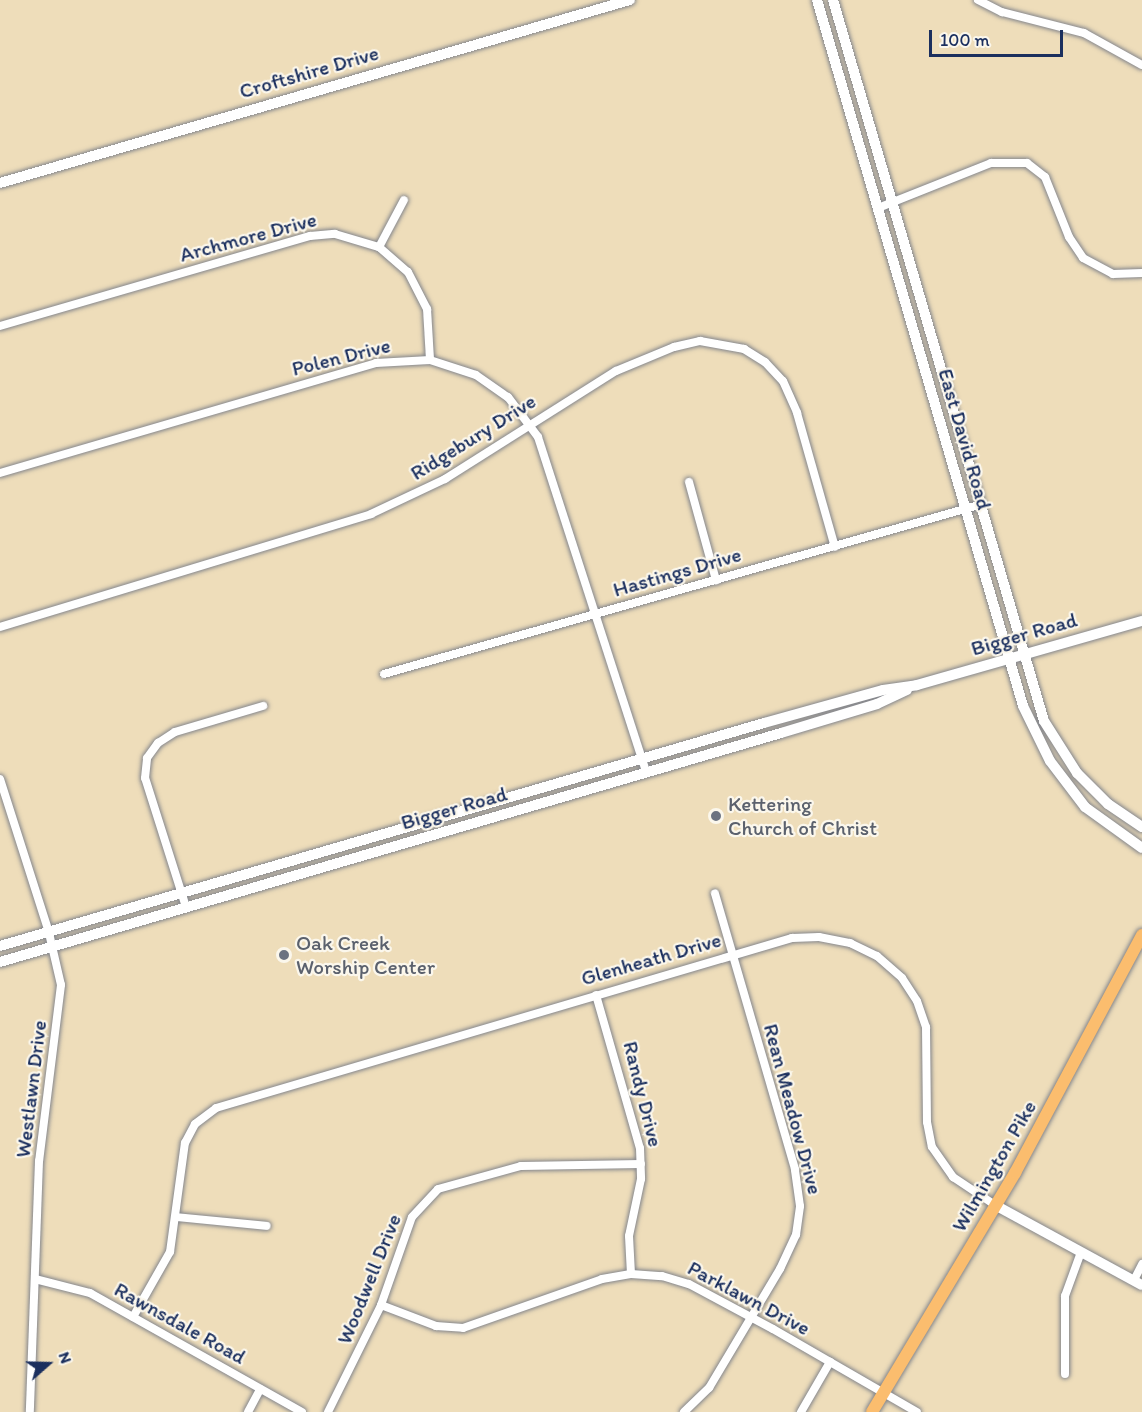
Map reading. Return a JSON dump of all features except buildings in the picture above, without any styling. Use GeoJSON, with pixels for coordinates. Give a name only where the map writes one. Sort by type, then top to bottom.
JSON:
{"type":"FeatureCollection","features":[{"type":"Feature","properties":{"kind":"main road","name":"Wilmington Pike"},"geometry":{"type":"LineString","coordinates":[[872,1412],[995,1205],[1140,942]]}},
{"type":"Feature","properties":{"kind":"street","name":"Croftshire Drive"},"geometry":{"type":"LineString","coordinates":[[0,183],[630,0]]}},
{"type":"Feature","properties":{"kind":"street","name":"East David Road"},"geometry":{"type":"LineString","coordinates":[[817,0],[1009,659],[1032,729],[1058,773],[1085,807],[1142,849]]}},
{"type":"Feature","properties":{"kind":"street","name":"East David Road"},"geometry":{"type":"LineString","coordinates":[[833,0],[1022,656],[1044,721],[1061,753],[1108,804],[1142,827]]}},
{"type":"Feature","properties":{"kind":"street"},"geometry":{"type":"LineString","coordinates":[[978,0],[1002,12],[1084,33],[1142,65]]}},
{"type":"Feature","properties":{"kind":"street"},"geometry":{"type":"LineString","coordinates":[[878,208],[991,163],[1027,163],[1045,177],[1069,237],[1083,258],[1113,274],[1142,273]]}},
{"type":"Feature","properties":{"kind":"street"},"geometry":{"type":"LineString","coordinates":[[379,247],[404,200]]}},
{"type":"Feature","properties":{"kind":"street","name":"Archmore Drive"},"geometry":{"type":"LineString","coordinates":[[0,326],[310,236],[335,234],[379,247],[400,263],[423,296],[430,324],[430,360]]}},
{"type":"Feature","properties":{"kind":"street","name":"Ridgebury Drive"},"geometry":{"type":"LineString","coordinates":[[0,627],[371,514],[445,479],[616,371],[674,347],[712,341],[744,349],[765,362],[788,389],[834,547]]}},
{"type":"Feature","properties":{"kind":"street","name":"Polen Drive"},"geometry":{"type":"LineString","coordinates":[[0,473],[376,363],[430,360],[459,368],[496,387],[531,424],[548,460],[646,772]]}},
{"type":"Feature","properties":{"kind":"street"},"geometry":{"type":"LineString","coordinates":[[689,482],[716,580]]}},
{"type":"Feature","properties":{"kind":"street","name":"Hastings Drive"},"geometry":{"type":"LineString","coordinates":[[384,674],[979,505]]}},
{"type":"Feature","properties":{"kind":"street","name":"Bigger Road"},"geometry":{"type":"LineString","coordinates":[[0,946],[883,690],[917,685],[1142,621]]}},
{"type":"Feature","properties":{"kind":"street","name":"Bigger Road"},"geometry":{"type":"LineString","coordinates":[[0,962],[877,704],[917,685]]}},
{"type":"Feature","properties":{"kind":"street"},"geometry":{"type":"LineString","coordinates":[[186,907],[145,778],[147,758],[158,743],[175,732],[263,706]]}},
{"type":"Feature","properties":{"kind":"street","name":"Westlawn Drive"},"geometry":{"type":"LineString","coordinates":[[0,779],[53,946],[61,985],[39,1161],[30,1412]]}},
{"type":"Feature","properties":{"kind":"street","name":"Rean Meadow Drive"},"geometry":{"type":"LineString","coordinates":[[684,1412],[709,1388],[794,1242],[800,1192],[715,892]]}},
{"type":"Feature","properties":{"kind":"street","name":"Glenheath Drive"},"geometry":{"type":"LineString","coordinates":[[133,1317],[170,1252],[185,1143],[195,1124],[216,1108],[732,955],[792,938],[819,937],[850,943],[888,965],[910,989],[926,1027],[927,1122],[932,1147],[953,1177],[995,1205],[1138,1282]]}},
{"type":"Feature","properties":{"kind":"street","name":"Randy Drive"},"geometry":{"type":"LineString","coordinates":[[596,995],[638,1136],[641,1164],[629,1236],[631,1274]]}},
{"type":"Feature","properties":{"kind":"street","name":"Woodwell Drive"},"geometry":{"type":"LineString","coordinates":[[328,1412],[381,1305],[412,1217],[426,1199],[446,1185],[521,1166],[641,1164]]}},
{"type":"Feature","properties":{"kind":"street"},"geometry":{"type":"LineString","coordinates":[[176,1217],[267,1226]]}},
{"type":"Feature","properties":{"kind":"street"},"geometry":{"type":"LineString","coordinates":[[1065,1374],[1065,1296],[1081,1252]]}},
{"type":"Feature","properties":{"kind":"street"},"geometry":{"type":"LineString","coordinates":[[1138,1282],[1142,1264]]}},
{"type":"Feature","properties":{"kind":"street","name":"Parklawn Drive"},"geometry":{"type":"LineString","coordinates":[[381,1305],[436,1326],[463,1328],[602,1279],[631,1274],[662,1276],[689,1284],[917,1412]]}},
{"type":"Feature","properties":{"kind":"street","name":"Rawnsdale Road"},"geometry":{"type":"LineString","coordinates":[[35,1279],[72,1285],[302,1412]]}},
{"type":"Feature","properties":{"kind":"street"},"geometry":{"type":"LineString","coordinates":[[801,1412],[830,1362]]}},
{"type":"Feature","properties":{"kind":"street"},"geometry":{"type":"LineString","coordinates":[[248,1412],[260,1389]]}},
{"type":"Feature","properties":{"kind":"place","name":"Kettering Church of Christ"},"geometry":{"type":"Point","coordinates":[716,816]}},
{"type":"Feature","properties":{"kind":"place","name":"Oak Creek Worship Center"},"geometry":{"type":"Point","coordinates":[284,955]}}]}
